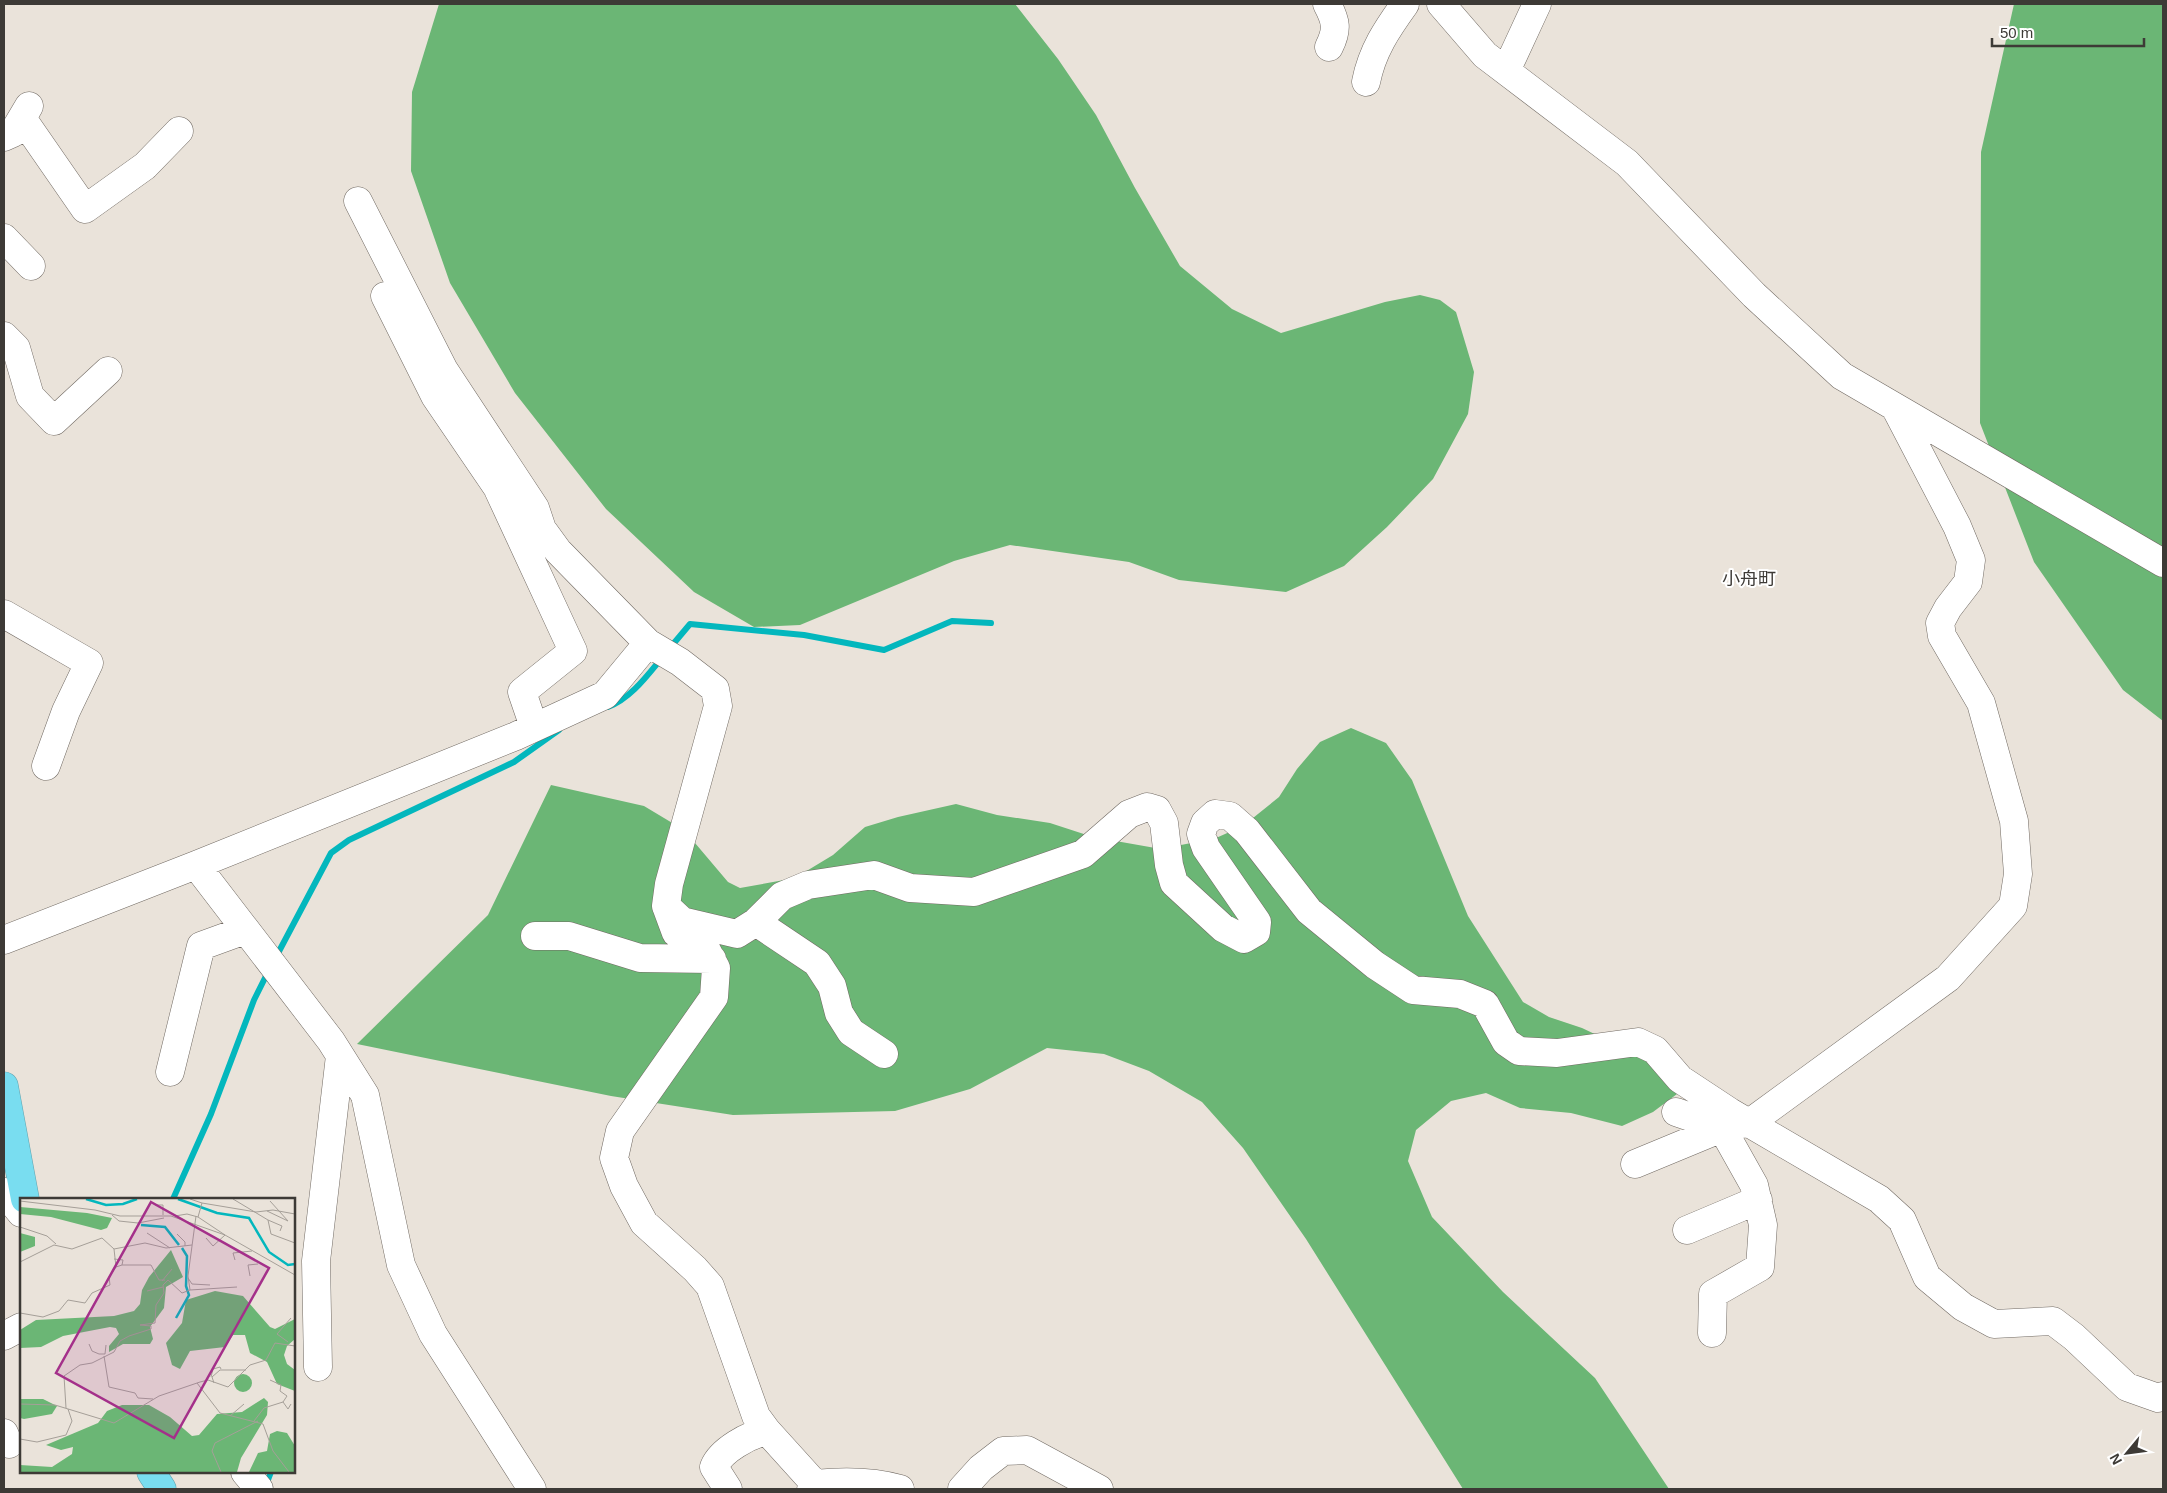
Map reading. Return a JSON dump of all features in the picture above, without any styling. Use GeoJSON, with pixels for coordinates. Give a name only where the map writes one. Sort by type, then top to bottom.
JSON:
{"type":"FeatureCollection","features":[{"type":"Feature","properties":{"kind":"highway"},"geometry":{"type":"LineString","coordinates":[[4,1086],[25,1198]]}},
{"type":"Feature","properties":{"kind":"highway"},"geometry":{"type":"LineString","coordinates":[[152,1473],[162,1489]]}},
{"type":"Feature","properties":{"kind":"street"},"geometry":{"type":"LineString","coordinates":[[1327,4],[1336,21],[1336,34],[1329,47]]}},
{"type":"Feature","properties":{"kind":"street"},"geometry":{"type":"LineString","coordinates":[[1366,82],[1369,63],[1381,37],[1405,4]]}},
{"type":"Feature","properties":{"kind":"street"},"geometry":{"type":"LineString","coordinates":[[1441,4],[1485,55],[1627,162],[1754,295],[1842,376],[2163,563]]}},
{"type":"Feature","properties":{"kind":"street"},"geometry":{"type":"LineString","coordinates":[[1506,71],[1538,4]]}},
{"type":"Feature","properties":{"kind":"street"},"geometry":{"type":"LineString","coordinates":[[18,121],[85,209],[145,166],[179,131]]}},
{"type":"Feature","properties":{"kind":"street"},"geometry":{"type":"LineString","coordinates":[[358,201],[444,370],[535,508],[542,529],[558,551],[662,652],[715,690],[718,706],[668,884],[666,906],[676,933],[707,951],[712,959],[716,968],[714,997],[620,1131],[614,1158],[624,1186],[644,1223],[695,1269],[710,1286],[756,1416],[813,1486],[844,1481],[887,1485],[900,1489]]}},
{"type":"Feature","properties":{"kind":"street"},"geometry":{"type":"LineString","coordinates":[[4,238],[31,266]]}},
{"type":"Feature","properties":{"kind":"street"},"geometry":{"type":"LineString","coordinates":[[385,296],[435,396],[497,488],[573,652],[522,692],[534,727]]}},
{"type":"Feature","properties":{"kind":"street"},"geometry":{"type":"LineString","coordinates":[[4,336],[16,348],[30,396],[54,421],[108,371]]}},
{"type":"Feature","properties":{"kind":"street"},"geometry":{"type":"LineString","coordinates":[[1635,1164],[1733,1121],[1948,978],[2013,906],[2018,874],[2014,821],[1981,703],[1942,636],[1940,623],[1948,608],[1968,582],[1971,560],[1957,526],[1895,407]]}},
{"type":"Feature","properties":{"kind":"street"},"geometry":{"type":"LineString","coordinates":[[4,614],[89,663],[66,711],[46,766]]}},
{"type":"Feature","properties":{"kind":"street"},"geometry":{"type":"LineString","coordinates":[[4,940],[196,865],[534,727],[604,695],[662,652]]}},
{"type":"Feature","properties":{"kind":"street"},"geometry":{"type":"LineString","coordinates":[[666,906],[682,921],[737,934],[756,922],[782,896],[808,885],[874,875],[910,888],[974,892],[1083,854],[1129,814],[1147,807],[1157,810],[1164,823],[1169,865],[1174,883],[1223,928],[1244,939],[1256,932],[1257,922],[1206,848],[1201,834],[1205,823],[1215,814],[1230,816],[1247,830],[1309,911],[1375,965],[1413,990],[1460,994],[1485,1004],[1506,1042],[1519,1051],[1557,1053],[1638,1042],[1655,1050],[1680,1079],[1733,1121],[1879,1199],[1902,1220],[1927,1277],[1963,1308],[1994,1324],[2053,1321],[2074,1337],[2127,1387],[2158,1398],[2163,1396]]}},
{"type":"Feature","properties":{"kind":"street"},"geometry":{"type":"LineString","coordinates":[[196,865],[340,1056],[364,1095],[401,1265],[432,1334],[532,1489]]}},
{"type":"Feature","properties":{"kind":"street"},"geometry":{"type":"LineString","coordinates":[[756,922],[817,963],[832,986],[839,1013],[851,1032],[884,1054]]}},
{"type":"Feature","properties":{"kind":"street"},"geometry":{"type":"LineString","coordinates":[[169,1057],[201,946],[245,930]]}},
{"type":"Feature","properties":{"kind":"street"},"geometry":{"type":"LineString","coordinates":[[535,936],[569,936],[640,958],[712,959]]}},
{"type":"Feature","properties":{"kind":"street"},"geometry":{"type":"LineString","coordinates":[[318,1367],[316,1261],[340,1056]]}},
{"type":"Feature","properties":{"kind":"street"},"geometry":{"type":"LineString","coordinates":[[1676,1112],[1733,1121]]}},
{"type":"Feature","properties":{"kind":"street"},"geometry":{"type":"LineString","coordinates":[[1712,1333],[1713,1294],[1760,1266],[1763,1225],[1754,1185],[1733,1121]]}},
{"type":"Feature","properties":{"kind":"street"},"geometry":{"type":"LineString","coordinates":[[4,1192],[20,1213]]}},
{"type":"Feature","properties":{"kind":"street"},"geometry":{"type":"LineString","coordinates":[[1687,1230],[1758,1200]]}},
{"type":"Feature","properties":{"kind":"street"},"geometry":{"type":"LineString","coordinates":[[4,1336],[20,1328]]}},
{"type":"Feature","properties":{"kind":"street"},"geometry":{"type":"LineString","coordinates":[[728,1489],[714,1468],[718,1458],[756,1434],[767,1431]]}},
{"type":"Feature","properties":{"kind":"street"},"geometry":{"type":"LineString","coordinates":[[962,1489],[981,1468],[1004,1451],[1027,1450],[1099,1489]]}},
{"type":"Feature","properties":{"kind":"street"},"geometry":{"type":"LineString","coordinates":[[246,1473],[260,1489]]}},
{"type":"Feature","properties":{"kind":"green space"},"geometry":{"type":"Polygon","coordinates":[[[439,4],[1015,4],[1058,59],[1096,115],[1180,266],[1232,309],[1281,333],[1385,302],[1420,295],[1440,300],[1456,312],[1474,372],[1468,414],[1433,479],[1387,527],[1344,566],[1286,592],[1179,580],[1129,562],[1010,545],[954,561],[800,625],[754,627],[694,592],[606,509],[515,393],[450,283],[411,171],[412,92],[439,4]]]}},
{"type":"Feature","properties":{"kind":"green space"},"geometry":{"type":"Polygon","coordinates":[[[2014,4],[2163,4],[2163,721],[2123,690],[2034,562],[1980,423],[1981,152],[2014,4]]]}},
{"type":"Feature","properties":{"kind":"green space"},"geometry":{"type":"Polygon","coordinates":[[[1351,728],[1386,743],[1412,780],[1468,916],[1523,1002],[1549,1017],[1582,1028],[1660,1065],[1677,1094],[1653,1112],[1622,1126],[1571,1113],[1520,1108],[1486,1093],[1451,1101],[1416,1130],[1408,1161],[1432,1217],[1503,1292],[1595,1378],[1669,1489],[1463,1489],[1306,1239],[1243,1148],[1202,1102],[1149,1071],[1104,1054],[1047,1048],[970,1089],[895,1111],[733,1115],[611,1096],[357,1044],[488,915],[551,785],[644,806],[684,830],[728,882],[740,888],[795,878],[833,855],[865,827],[898,817],[956,804],[997,815],[1050,823],[1093,837],[1161,849],[1216,838],[1243,826],[1279,797],[1297,769],[1320,742],[1351,728]]]}},
{"type":"Feature","properties":{"kind":"waterway"},"geometry":{"type":"LineString","coordinates":[[669,649],[690,624],[804,635],[884,650],[952,621],[991,623]]}},
{"type":"Feature","properties":{"kind":"waterway"},"geometry":{"type":"LineString","coordinates":[[608,707],[631,693],[661,659]]}},
{"type":"Feature","properties":{"kind":"waterway"},"geometry":{"type":"LineString","coordinates":[[276,957],[331,853],[349,840],[514,762],[559,730]]}},
{"type":"Feature","properties":{"kind":"waterway"},"geometry":{"type":"LineString","coordinates":[[173,1198],[211,1114],[254,1000],[269,970]]}},
{"type":"Feature","properties":{"kind":"waterway"},"geometry":{"type":"LineString","coordinates":[[266,1485],[271,1473]]}},
{"type":"Feature","properties":{"kind":"district","name":"小舟町"},"geometry":{"type":"Point","coordinates":[1749,579]}}]}
